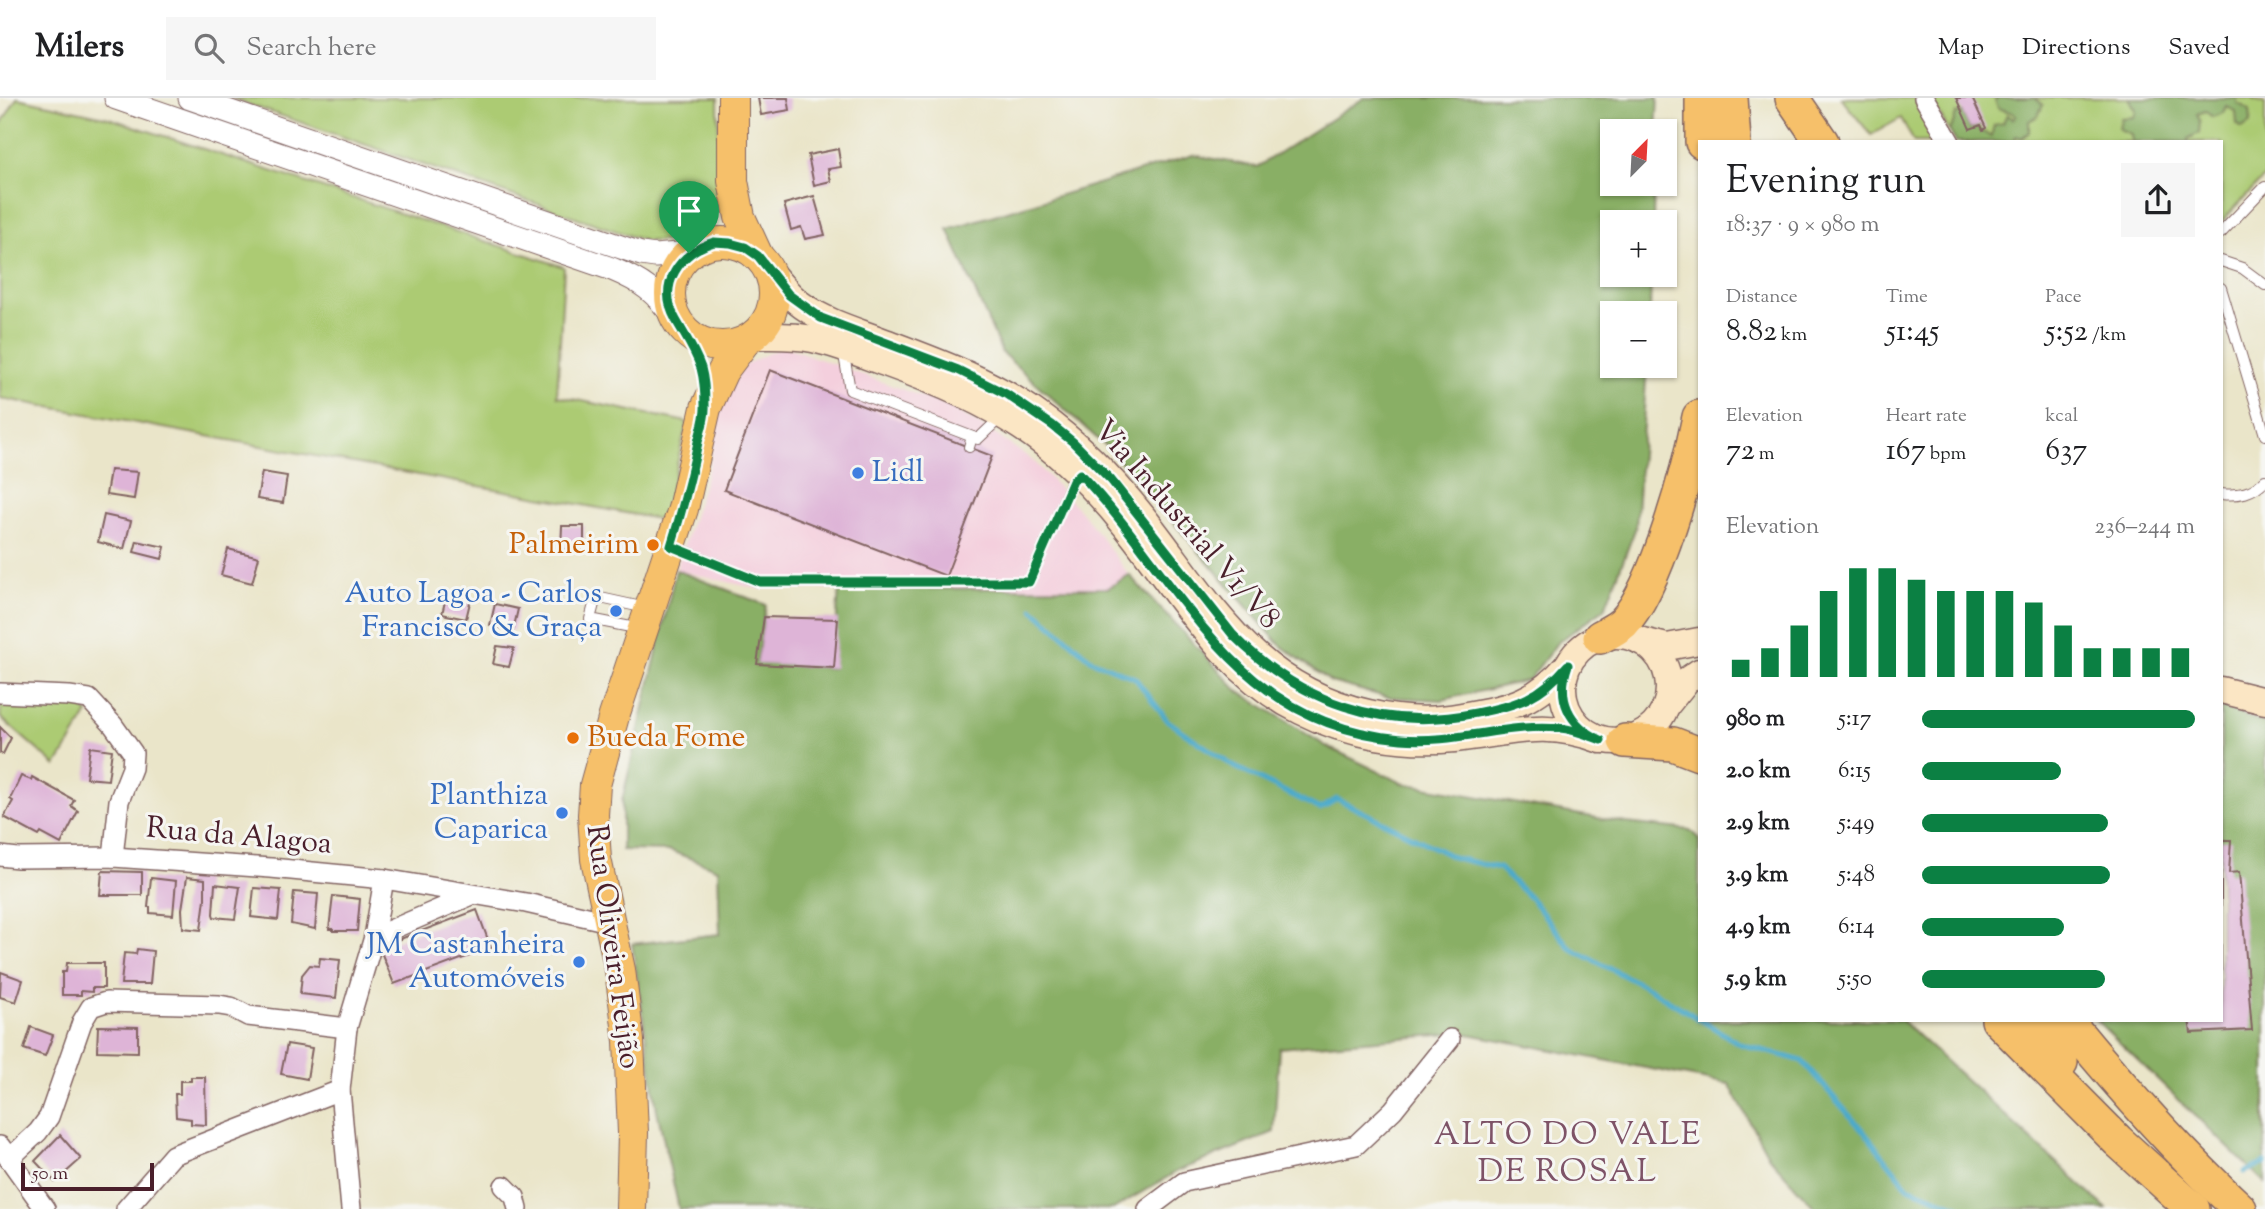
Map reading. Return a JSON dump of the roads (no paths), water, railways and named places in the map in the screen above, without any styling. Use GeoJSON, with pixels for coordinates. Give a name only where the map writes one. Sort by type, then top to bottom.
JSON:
{"type":"FeatureCollection","features":[{"type":"Feature","properties":{"kind":"highway"},"geometry":{"type":"LineString","coordinates":[[1702,98],[1702,139]]}},
{"type":"Feature","properties":{"kind":"highway"},"geometry":{"type":"LineString","coordinates":[[1731,98],[1734,140]]}},
{"type":"Feature","properties":{"kind":"highway"},"geometry":{"type":"LineString","coordinates":[[1792,98],[1821,140]]}},
{"type":"Feature","properties":{"kind":"highway"},"geometry":{"type":"LineString","coordinates":[[1600,638],[1621,625],[1630,614],[1650,574],[1676,504],[1698,421]]}},
{"type":"Feature","properties":{"kind":"highway"},"geometry":{"type":"LineString","coordinates":[[1613,740],[1673,744],[1698,754]]}},
{"type":"Feature","properties":{"kind":"highway"},"geometry":{"type":"LineString","coordinates":[[2000,1022],[2118,1141],[2193,1209]]}},
{"type":"Feature","properties":{"kind":"highway"},"geometry":{"type":"LineString","coordinates":[[2033,1022],[2118,1141]]}},
{"type":"Feature","properties":{"kind":"highway"},"geometry":{"type":"LineString","coordinates":[[2068,1022],[2133,1101],[2200,1172],[2240,1209]]}},
{"type":"Feature","properties":{"kind":"main road"},"geometry":{"type":"LineString","coordinates":[[733,98],[733,181],[740,217],[764,264],[775,295],[769,318],[749,339],[724,347],[703,344],[680,326],[670,302],[670,284],[677,267],[718,220],[733,181]]}},
{"type":"Feature","properties":{"kind":"main road"},"geometry":{"type":"LineString","coordinates":[[694,250],[714,242],[730,243],[745,247],[764,264]]}},
{"type":"Feature","properties":{"kind":"main road","name":"Via Industrial V1/V8"},"geometry":{"type":"LineString","coordinates":[[764,264],[789,295],[821,318],[958,370],[1006,394],[1052,425],[1111,480],[1233,635],[1269,667],[1310,693],[1379,716],[1452,718],[1524,702],[1550,684],[1568,665]]}},
{"type":"Feature","properties":{"kind":"main road","name":"Rua Oliveira Feijão"},"geometry":{"type":"LineString","coordinates":[[680,326],[701,369],[706,408]]}},
{"type":"Feature","properties":{"kind":"main road","name":"Via Industrial V1/V8"},"geometry":{"type":"LineString","coordinates":[[749,339],[784,336],[813,339],[951,387],[1003,414],[1040,440],[1080,474],[1128,529],[1231,661],[1261,687],[1301,711],[1350,730],[1402,739],[1455,739],[1544,727],[1578,731],[1613,740]]}},
{"type":"Feature","properties":{"kind":"main road","name":"Rua Oliveira Feijão"},"geometry":{"type":"LineString","coordinates":[[631,1209],[633,1133],[629,1041],[622,983],[596,859],[593,834],[595,785],[614,716],[688,492],[706,408],[723,371],[749,339]]}},
{"type":"Feature","properties":{"kind":"main road"},"geometry":{"type":"LineString","coordinates":[[1698,641],[1667,647],[1625,636],[1600,638],[1581,648],[1568,665],[1562,691],[1564,704],[1578,726],[1613,740],[1646,733],[1687,680],[1698,673]]}},
{"type":"Feature","properties":{"kind":"main road"},"geometry":{"type":"LineString","coordinates":[[1637,640],[1656,653],[1662,662],[1669,684],[1666,706]]}},
{"type":"Feature","properties":{"kind":"main road"},"geometry":{"type":"LineString","coordinates":[[2223,690],[2265,701]]}},
{"type":"Feature","properties":{"kind":"street"},"geometry":{"type":"LineString","coordinates":[[116,98],[612,269],[638,280],[654,292],[680,326]]}},
{"type":"Feature","properties":{"kind":"street"},"geometry":{"type":"LineString","coordinates":[[190,98],[640,254],[655,256],[694,250]]}},
{"type":"Feature","properties":{"kind":"street"},"geometry":{"type":"LineString","coordinates":[[1924,98],[1950,140]]}},
{"type":"Feature","properties":{"kind":"street"},"geometry":{"type":"LineString","coordinates":[[0,693],[89,699],[113,725],[133,753],[132,768],[119,801],[113,857]]}},
{"type":"Feature","properties":{"kind":"street","name":"Rua da Alagoa"},"geometry":{"type":"LineString","coordinates":[[0,856],[113,857],[384,879],[526,903],[609,922]]}},
{"type":"Feature","properties":{"kind":"street"},"geometry":{"type":"LineString","coordinates":[[351,1209],[340,1090],[347,1028],[374,937],[384,879]]}},
{"type":"Feature","properties":{"kind":"street"},"geometry":{"type":"LineString","coordinates":[[374,937],[473,895]]}},
{"type":"Feature","properties":{"kind":"street"},"geometry":{"type":"LineString","coordinates":[[45,1209],[5,1152],[38,1132],[49,1118],[82,1022],[91,1007],[106,1002],[219,1005],[231,1007],[248,1016],[347,1028]]}},
{"type":"Feature","properties":{"kind":"street"},"geometry":{"type":"LineString","coordinates":[[1148,1209],[1184,1182],[1356,1145],[1393,1110],[1450,1039]]}},
{"type":"Feature","properties":{"kind":"street"},"geometry":{"type":"LineString","coordinates":[[126,1209],[173,1155],[340,1090]]}},
{"type":"Feature","properties":{"kind":"street"},"geometry":{"type":"LineString","coordinates":[[504,1186],[515,1198],[518,1209]]}},
{"type":"Feature","properties":{"kind":"lane"},"geometry":{"type":"LineString","coordinates":[[2223,231],[2265,187]]}},
{"type":"Feature","properties":{"kind":"lane"},"geometry":{"type":"LineString","coordinates":[[2223,262],[2242,268],[2265,285]]}},
{"type":"Feature","properties":{"kind":"lane"},"geometry":{"type":"LineString","coordinates":[[2223,295],[2265,435]]}},
{"type":"Feature","properties":{"kind":"lane"},"geometry":{"type":"LineString","coordinates":[[843,348],[849,390],[971,442],[978,439],[1003,414]]}},
{"type":"Feature","properties":{"kind":"lane"},"geometry":{"type":"LineString","coordinates":[[671,546],[760,582],[1029,582],[1073,481],[1080,474]]}},
{"type":"Feature","properties":{"kind":"lane"},"geometry":{"type":"LineString","coordinates":[[2223,495],[2243,494],[2255,490],[2265,480]]}},
{"type":"Feature","properties":{"kind":"lane"},"geometry":{"type":"LineString","coordinates":[[596,597],[647,619],[590,619],[596,597]]}},
{"type":"Feature","properties":{"kind":"waterway"},"geometry":{"type":"LineString","coordinates":[[1033,609],[1092,660],[1135,678],[1168,721],[1233,766],[1320,809],[1337,799],[1455,858],[1499,868],[1532,900],[1570,948],[1650,989],[1698,1018]]}},
{"type":"Feature","properties":{"kind":"waterway"},"geometry":{"type":"LineString","coordinates":[[1704,1022],[1740,1044],[1802,1061],[1908,1187],[1965,1209]]}},
{"type":"Feature","properties":{"kind":"waterway"},"geometry":{"type":"LineString","coordinates":[[2245,1172],[2265,1163]]}},
{"type":"Feature","properties":{"kind":"place","name":"Lidl"},"geometry":{"type":"Point","coordinates":[858,473]}},
{"type":"Feature","properties":{"kind":"place","name":"Palmeirim"},"geometry":{"type":"Point","coordinates":[653,545]}},
{"type":"Feature","properties":{"kind":"place","name":"Auto Lagoa - Carlos Francisco & Graça"},"geometry":{"type":"Point","coordinates":[616,611]}},
{"type":"Feature","properties":{"kind":"place","name":"Bueda Fome"},"geometry":{"type":"Point","coordinates":[573,738]}},
{"type":"Feature","properties":{"kind":"place","name":"Planthiza Caparica"},"geometry":{"type":"Point","coordinates":[562,813]}},
{"type":"Feature","properties":{"kind":"place","name":"JM Castanheira Automóveis"},"geometry":{"type":"Point","coordinates":[579,962]}},
{"type":"Feature","properties":{"kind":"district","name":"ALTO DO VALE DE ROSAL"},"geometry":{"type":"Point","coordinates":[1568,1154]}}]}
